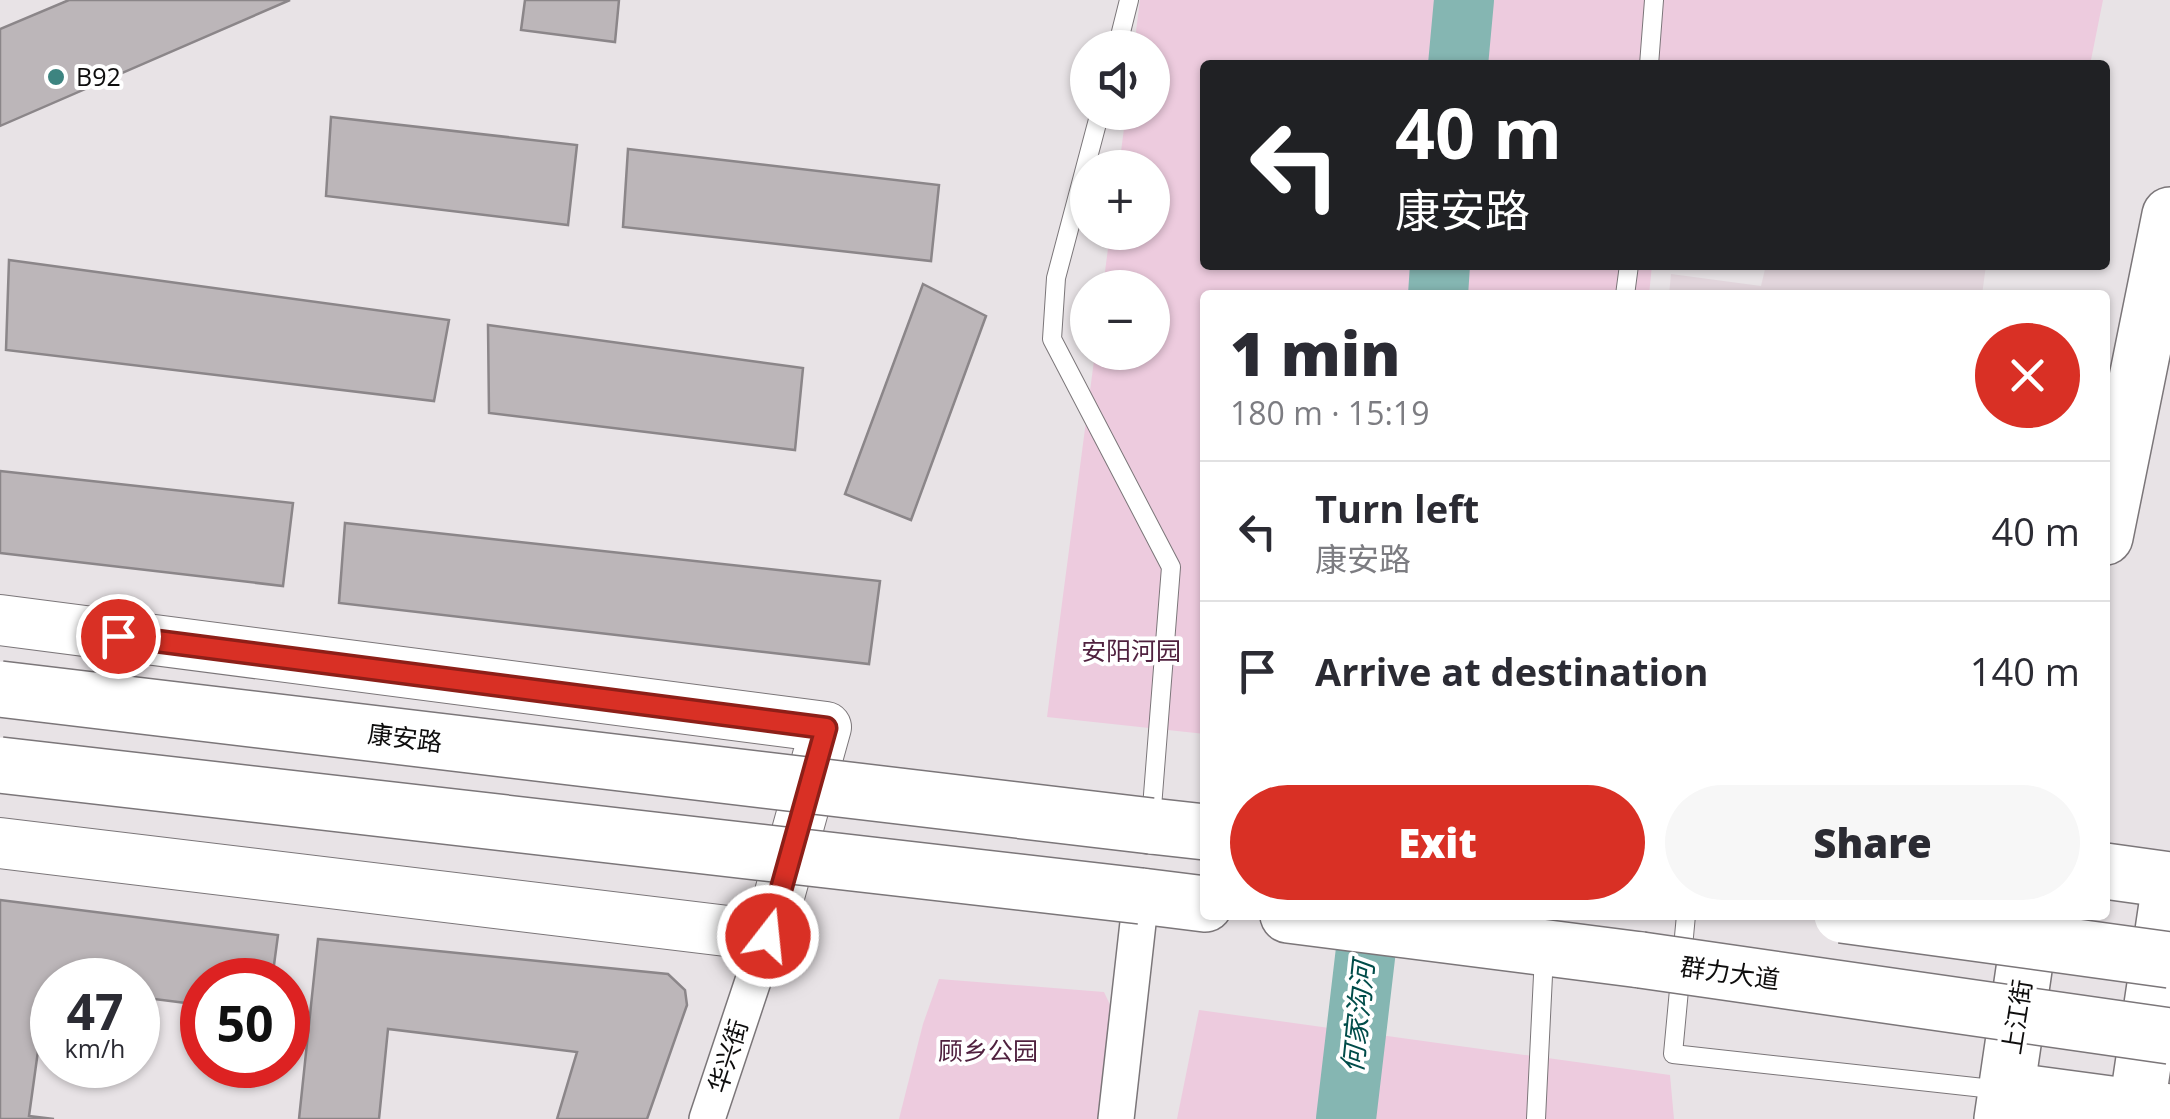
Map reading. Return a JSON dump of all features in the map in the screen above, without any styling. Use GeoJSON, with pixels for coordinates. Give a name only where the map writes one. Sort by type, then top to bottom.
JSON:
{"type":"FeatureCollection","features":[{"type":"Feature","properties":{"kind":"main road"},"geometry":{"type":"LineString","coordinates":[[2110,512],[2170,215]]}},
{"type":"Feature","properties":{"kind":"main road"},"geometry":{"type":"LineString","coordinates":[[0,620],[826,728],[768,936],[0,843]]}},
{"type":"Feature","properties":{"kind":"main road","name":"康安路"},"geometry":{"type":"LineString","coordinates":[[0,689],[1150,826]]}},
{"type":"Feature","properties":{"kind":"main road"},"geometry":{"type":"LineString","coordinates":[[0,765],[1200,903]]}},
{"type":"Feature","properties":{"kind":"main road"},"geometry":{"type":"LineString","coordinates":[[1150,826],[1200,831]]}},
{"type":"Feature","properties":{"kind":"main road"},"geometry":{"type":"LineString","coordinates":[[2004,1105],[2148,1113],[2170,882],[2110,871]]}},
{"type":"Feature","properties":{"kind":"main road","name":"群力大道"},"geometry":{"type":"LineString","coordinates":[[1326,920],[1641,960],[2170,1036]]}},
{"type":"Feature","properties":{"kind":"main road"},"geometry":{"type":"LineString","coordinates":[[1878,920],[2170,960]]}},
{"type":"Feature","properties":{"kind":"main road","name":"上江街"},"geometry":{"type":"LineString","coordinates":[[2004,1105],[2031,920]]}},
{"type":"Feature","properties":{"kind":"street"},"geometry":{"type":"LineString","coordinates":[[1116,1119],[1141,896]]}},
{"type":"Feature","properties":{"kind":"street","name":"华兴街"},"geometry":{"type":"LineString","coordinates":[[707,1119],[768,936]]}},
{"type":"Feature","properties":{"kind":"lane"},"geometry":{"type":"LineString","coordinates":[[1122,30],[1129,0]]}},
{"type":"Feature","properties":{"kind":"lane"},"geometry":{"type":"LineString","coordinates":[[1649,60],[1654,0]]}},
{"type":"Feature","properties":{"kind":"lane"},"geometry":{"type":"LineString","coordinates":[[1095,130],[1056,278],[1052,340],[1171,567],[1150,826]]}},
{"type":"Feature","properties":{"kind":"lane"},"geometry":{"type":"LineString","coordinates":[[1686,920],[1673,1054],[2004,1105]]}},
{"type":"Feature","properties":{"kind":"lane"},"geometry":{"type":"LineString","coordinates":[[1536,1119],[1544,950]]}},
{"type":"Feature","properties":{"kind":"shaded area"},"geometry":{"type":"Polygon","coordinates":[[[1765,270],[1985,270],[1983,290],[1669,290],[1671,274],[1761,286],[1765,270]]]}},
{"type":"Feature","properties":{"kind":"green space","name":"安阳河园"},"geometry":{"type":"Polygon","coordinates":[[[1140,0],[2103,0],[2091,60],[1200,60],[1200,270],[1652,270],[1650,290],[1200,290],[1200,733],[1047,717],[1093,370],[1170,370],[1170,270],[1105,270],[1108,250],[1170,250],[1170,150],[1121,150],[1124,130],[1170,130],[1170,30],[1136,30],[1140,0]]]}},
{"type":"Feature","properties":{"kind":"green space","name":"顾乡公园"},"geometry":{"type":"Polygon","coordinates":[[[939,979],[1104,992],[1114,1013],[1100,1119],[899,1119],[923,1024],[939,979]]]}},
{"type":"Feature","properties":{"kind":"green space"},"geometry":{"type":"Polygon","coordinates":[[[1199,1010],[1670,1075],[1674,1119],[1177,1119],[1199,1010]]]}},
{"type":"Feature","properties":{"kind":"building","name":"B92"},"geometry":{"type":"Polygon","coordinates":[[[69,0],[290,0],[0,126],[0,29],[69,0]]]}},
{"type":"Feature","properties":{"kind":"building"},"geometry":{"type":"Polygon","coordinates":[[[525,0],[619,0],[615,42],[521,30],[525,0]]]}},
{"type":"Feature","properties":{"kind":"building"},"geometry":{"type":"Polygon","coordinates":[[[331,117],[577,145],[568,225],[326,196],[331,117]]]}},
{"type":"Feature","properties":{"kind":"building"},"geometry":{"type":"Polygon","coordinates":[[[628,149],[939,185],[931,261],[623,227],[628,149]]]}},
{"type":"Feature","properties":{"kind":"building"},"geometry":{"type":"Polygon","coordinates":[[[9,260],[449,320],[434,401],[6,350],[9,260]]]}},
{"type":"Feature","properties":{"kind":"building"},"geometry":{"type":"Polygon","coordinates":[[[923,284],[986,316],[911,520],[845,494],[923,284]]]}},
{"type":"Feature","properties":{"kind":"building"},"geometry":{"type":"Polygon","coordinates":[[[488,325],[803,368],[795,450],[489,413],[488,325]]]}},
{"type":"Feature","properties":{"kind":"building"},"geometry":{"type":"Polygon","coordinates":[[[0,471],[293,503],[283,586],[0,553],[0,471]]]}},
{"type":"Feature","properties":{"kind":"building"},"geometry":{"type":"Polygon","coordinates":[[[345,523],[880,581],[869,664],[339,603],[345,523]]]}},
{"type":"Feature","properties":{"kind":"building"},"geometry":{"type":"Polygon","coordinates":[[[0,900],[278,935],[275,958],[180,958],[180,1002],[160,1000],[160,958],[30,958],[33,1088],[29,1116],[54,1119],[0,1119],[0,900]]]}},
{"type":"Feature","properties":{"kind":"building"},"geometry":{"type":"Polygon","coordinates":[[[318,939],[668,974],[685,990],[687,1005],[647,1119],[557,1119],[577,1052],[388,1029],[379,1119],[299,1119],[302,1088],[310,1088],[310,1015],[318,939]]]}},
{"type":"Feature","properties":{"kind":"waterway","name":"何家沟河"},"geometry":{"type":"LineString","coordinates":[[1458,60],[1464,0]]}},
{"type":"Feature","properties":{"kind":"waterway","name":"何家沟河"},"geometry":{"type":"LineString","coordinates":[[1438,290],[1440,270]]}},
{"type":"Feature","properties":{"kind":"waterway","name":"何家沟河"},"geometry":{"type":"LineString","coordinates":[[1346,1119],[1369,920]]}},
{"type":"Feature","properties":{"kind":"place","name":"B92"},"geometry":{"type":"Point","coordinates":[56,77]}},
{"type":"Feature","properties":{"kind":"route"},"geometry":{"type":"LineString","coordinates":[[118,636],[826,728],[768,936]]}}]}
